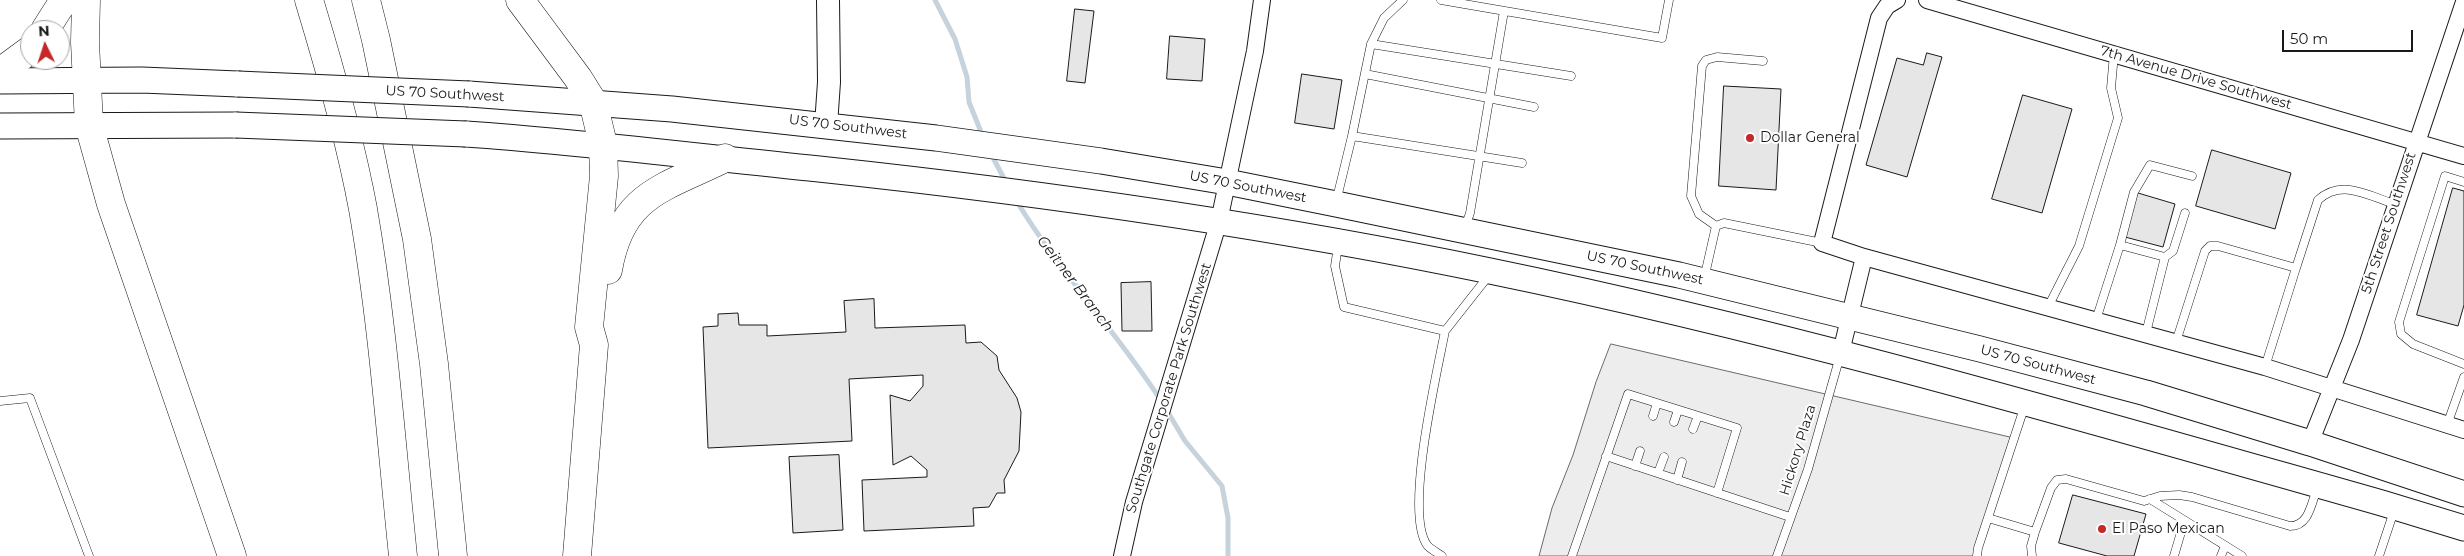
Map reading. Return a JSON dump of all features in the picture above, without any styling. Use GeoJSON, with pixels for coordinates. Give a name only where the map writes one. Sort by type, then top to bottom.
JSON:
{"type":"FeatureCollection","features":[{"type":"Feature","properties":{"kind":"highway"},"geometry":{"type":"LineString","coordinates":[[51,20],[64,0]]}},
{"type":"Feature","properties":{"kind":"highway"},"geometry":{"type":"LineString","coordinates":[[86,0],[89,125],[111,204],[232,556]]}},
{"type":"Feature","properties":{"kind":"highway"},"geometry":{"type":"LineString","coordinates":[[309,0],[351,152],[363,210],[383,365],[403,556]]}},
{"type":"Feature","properties":{"kind":"highway"},"geometry":{"type":"LineString","coordinates":[[366,0],[417,239],[434,364],[453,556]]}},
{"type":"Feature","properties":{"kind":"highway"},"geometry":{"type":"LineString","coordinates":[[520,0],[578,78],[592,102],[603,144],[604,176],[589,327],[594,345]]}},
{"type":"Feature","properties":{"kind":"highway"},"geometry":{"type":"LineString","coordinates":[[0,72],[20,57]]}},
{"type":"Feature","properties":{"kind":"highway"},"geometry":{"type":"LineString","coordinates":[[577,556],[594,345],[601,328],[610,259],[615,242],[627,217],[635,207],[657,189],[725,158]]}},
{"type":"Feature","properties":{"kind":"main road","name":"US 70 Southwest"},"geometry":{"type":"LineString","coordinates":[[0,80],[238,84],[469,94],[592,102],[826,125],[1074,156],[1227,182],[1704,281],[2146,393],[2310,443],[2464,494]]}},
{"type":"Feature","properties":{"kind":"main road"},"geometry":{"type":"LineString","coordinates":[[0,126],[236,125],[466,134],[603,144],[890,176],[1219,221],[1338,241],[1492,271],[1841,352],[2395,506],[2464,528]]}},
{"type":"Feature","properties":{"kind":"street"},"geometry":{"type":"LineString","coordinates":[[826,125],[829,82],[828,0]]}},
{"type":"Feature","properties":{"kind":"street","name":"Southgate Corporate Park Southwest"},"geometry":{"type":"LineString","coordinates":[[1122,556],[1134,502],[1219,221],[1255,51],[1262,0]]}},
{"type":"Feature","properties":{"kind":"street"},"geometry":{"type":"LineString","coordinates":[[1897,0],[1886,6],[1878,18],[1822,243],[1864,257],[2265,366],[2464,430]]}},
{"type":"Feature","properties":{"kind":"street","name":"7th Avenue Drive Southwest"},"geometry":{"type":"LineString","coordinates":[[1927,0],[2464,156]]}},
{"type":"Feature","properties":{"kind":"street","name":"5th Street Southwest"},"geometry":{"type":"LineString","coordinates":[[2310,443],[2334,388],[2464,2]]}},
{"type":"Feature","properties":{"kind":"street"},"geometry":{"type":"LineString","coordinates":[[1841,352],[1864,257]]}},
{"type":"Feature","properties":{"kind":"lane"},"geometry":{"type":"LineString","coordinates":[[1336,204],[1371,44],[1384,18],[1403,0]]}},
{"type":"Feature","properties":{"kind":"lane"},"geometry":{"type":"LineString","coordinates":[[1441,0],[1662,38],[1669,0]]}},
{"type":"Feature","properties":{"kind":"lane"},"geometry":{"type":"LineString","coordinates":[[1464,231],[1470,213],[1504,11]]}},
{"type":"Feature","properties":{"kind":"lane"},"geometry":{"type":"LineString","coordinates":[[1371,44],[1571,76]]}},
{"type":"Feature","properties":{"kind":"lane"},"geometry":{"type":"LineString","coordinates":[[2048,307],[2079,246],[2118,118],[2110,88],[2114,54]]}},
{"type":"Feature","properties":{"kind":"lane"},"geometry":{"type":"LineString","coordinates":[[1763,61],[1717,57],[1706,60],[1702,66],[1691,196],[1698,214],[1716,226],[1734,223],[1822,243]]}},
{"type":"Feature","properties":{"kind":"lane"},"geometry":{"type":"LineString","coordinates":[[1365,74],[1534,107]]}},
{"type":"Feature","properties":{"kind":"lane"},"geometry":{"type":"LineString","coordinates":[[1352,136],[1522,163]]}},
{"type":"Feature","properties":{"kind":"lane"},"geometry":{"type":"LineString","coordinates":[[2096,320],[2120,245],[2134,192],[2150,165],[2192,176]]}},
{"type":"Feature","properties":{"kind":"lane"},"geometry":{"type":"LineString","coordinates":[[2464,182],[2445,176],[2398,322],[2401,334],[2413,344],[2464,364]]}},
{"type":"Feature","properties":{"kind":"lane"},"geometry":{"type":"LineString","coordinates":[[2265,366],[2318,200],[2326,192],[2339,188],[2353,190],[2397,205]]}},
{"type":"Feature","properties":{"kind":"lane"},"geometry":{"type":"LineString","coordinates":[[2146,333],[2165,257],[2173,252],[2186,213]]}},
{"type":"Feature","properties":{"kind":"lane"},"geometry":{"type":"LineString","coordinates":[[1704,281],[1716,226]]}},
{"type":"Feature","properties":{"kind":"lane"},"geometry":{"type":"LineString","coordinates":[[1338,241],[1334,266],[1344,307],[1445,331]]}},
{"type":"Feature","properties":{"kind":"lane"},"geometry":{"type":"LineString","coordinates":[[2120,245],[2165,257]]}},
{"type":"Feature","properties":{"kind":"lane"},"geometry":{"type":"LineString","coordinates":[[2176,342],[2205,251],[2210,246],[2218,246],[2296,268]]}},
{"type":"Feature","properties":{"kind":"lane"},"geometry":{"type":"LineString","coordinates":[[1442,556],[1427,546],[1419,525],[1419,496],[1432,401],[1445,331],[1492,271]]}},
{"type":"Feature","properties":{"kind":"lane","name":"Hickory Plaza"},"geometry":{"type":"LineString","coordinates":[[1778,556],[1808,469],[1841,352]]}},
{"type":"Feature","properties":{"kind":"lane"},"geometry":{"type":"LineString","coordinates":[[2447,425],[2464,376]]}},
{"type":"Feature","properties":{"kind":"lane"},"geometry":{"type":"LineString","coordinates":[[1572,556],[1628,394],[1737,428],[1717,493]]}},
{"type":"Feature","properties":{"kind":"lane"},"geometry":{"type":"LineString","coordinates":[[0,401],[30,398],[89,556]]}},
{"type":"Feature","properties":{"kind":"lane"},"geometry":{"type":"LineString","coordinates":[[1977,556],[2026,402]]}},
{"type":"Feature","properties":{"kind":"lane"},"geometry":{"type":"LineString","coordinates":[[1653,416],[1657,403]]}},
{"type":"Feature","properties":{"kind":"lane"},"geometry":{"type":"LineString","coordinates":[[1674,422],[1678,410]]}},
{"type":"Feature","properties":{"kind":"lane"},"geometry":{"type":"LineString","coordinates":[[1693,429],[1698,416]]}},
{"type":"Feature","properties":{"kind":"lane"},"geometry":{"type":"LineString","coordinates":[[1635,466],[1640,451]]}},
{"type":"Feature","properties":{"kind":"lane"},"geometry":{"type":"LineString","coordinates":[[1606,456],[1790,517]]}},
{"type":"Feature","properties":{"kind":"lane"},"geometry":{"type":"LineString","coordinates":[[1658,473],[1664,456]]}},
{"type":"Feature","properties":{"kind":"lane"},"geometry":{"type":"LineString","coordinates":[[1677,480],[1682,462]]}},
{"type":"Feature","properties":{"kind":"lane"},"geometry":{"type":"LineString","coordinates":[[2032,556],[2030,546],[2051,488],[2057,480],[2066,479],[2144,501],[2179,495],[2192,497],[2290,526],[2302,524],[2318,485]]}},
{"type":"Feature","properties":{"kind":"lane"},"geometry":{"type":"LineString","coordinates":[[2150,499],[2184,522],[2242,556]]}},
{"type":"Feature","properties":{"kind":"lane"},"geometry":{"type":"LineString","coordinates":[[2379,556],[2395,506]]}},
{"type":"Feature","properties":{"kind":"lane"},"geometry":{"type":"LineString","coordinates":[[1988,518],[2035,532]]}},
{"type":"Feature","properties":{"kind":"lane"},"geometry":{"type":"LineString","coordinates":[[2174,556],[2184,522]]}},
{"type":"Feature","properties":{"kind":"lane"},"geometry":{"type":"LineString","coordinates":[[2221,556],[2225,546]]}},
{"type":"Feature","properties":{"kind":"shaded area"},"geometry":{"type":"Polygon","coordinates":[[[1611,344],[2014,438],[1977,556],[1539,556],[1552,508],[1573,455],[1596,382],[1611,344]]]}},
{"type":"Feature","properties":{"kind":"building"},"geometry":{"type":"Polygon","coordinates":[[[1075,9],[1094,11],[1085,83],[1067,81],[1075,9]]]}},
{"type":"Feature","properties":{"kind":"building"},"geometry":{"type":"Polygon","coordinates":[[[1170,36],[1205,39],[1202,81],[1167,79],[1170,36]]]}},
{"type":"Feature","properties":{"kind":"building"},"geometry":{"type":"Polygon","coordinates":[[[1927,53],[1942,57],[1907,177],[1866,165],[1897,58],[1923,65],[1927,53]]]}},
{"type":"Feature","properties":{"kind":"building"},"geometry":{"type":"Polygon","coordinates":[[[1302,74],[1342,80],[1334,129],[1295,123],[1302,74]]]}},
{"type":"Feature","properties":{"kind":"building","name":"Dollar General"},"geometry":{"type":"Polygon","coordinates":[[[1724,86],[1781,89],[1776,190],[1719,186],[1724,86]]]}},
{"type":"Feature","properties":{"kind":"building"},"geometry":{"type":"Polygon","coordinates":[[[2023,95],[2072,109],[2042,213],[1992,199],[2023,95]]]}},
{"type":"Feature","properties":{"kind":"building"},"geometry":{"type":"Polygon","coordinates":[[[2212,150],[2291,173],[2275,229],[2196,206],[2212,150]]]}},
{"type":"Feature","properties":{"kind":"building"},"geometry":{"type":"Polygon","coordinates":[[[2453,188],[2464,191],[2464,305],[2458,326],[2417,315],[2453,188]]]}},
{"type":"Feature","properties":{"kind":"building"},"geometry":{"type":"Polygon","coordinates":[[[2138,193],[2175,204],[2163,247],[2125,237],[2138,193]]]}},
{"type":"Feature","properties":{"kind":"building"},"geometry":{"type":"Polygon","coordinates":[[[1151,282],[1152,331],[1122,331],[1121,283],[1151,282]]]}},
{"type":"Feature","properties":{"kind":"building"},"geometry":{"type":"Polygon","coordinates":[[[874,299],[875,328],[965,325],[966,343],[981,342],[997,356],[999,370],[1017,398],[1021,412],[1019,451],[1004,480],[1005,493],[997,493],[989,507],[973,508],[974,526],[864,531],[862,480],[927,477],[927,470],[911,456],[893,465],[890,395],[910,401],[923,386],[923,375],[849,379],[852,441],[708,448],[703,327],[718,326],[718,314],[738,313],[739,325],[767,325],[767,336],[846,332],[844,301],[874,299]]]}},
{"type":"Feature","properties":{"kind":"building"},"geometry":{"type":"Polygon","coordinates":[[[839,455],[843,530],[793,533],[789,457],[839,455]]]}},
{"type":"Feature","properties":{"kind":"building","name":"El Paso Mexican"},"geometry":{"type":"Polygon","coordinates":[[[2073,495],[2146,514],[2134,556],[2107,556],[2059,543],[2073,495]]]}},
{"type":"Feature","properties":{"kind":"waterway","name":"Geitner Branch"},"geometry":{"type":"LineString","coordinates":[[935,0],[955,39],[967,77],[969,102],[983,137]]}},
{"type":"Feature","properties":{"kind":"waterway","name":"Geitner Branch"},"geometry":{"type":"LineString","coordinates":[[991,154],[1007,184]]}},
{"type":"Feature","properties":{"kind":"waterway","name":"Geitner Branch"},"geometry":{"type":"LineString","coordinates":[[1016,200],[1068,276],[1125,349],[1160,399]]}},
{"type":"Feature","properties":{"kind":"waterway","name":"Geitner Branch"},"geometry":{"type":"LineString","coordinates":[[1166,409],[1185,441],[1222,486],[1228,518],[1228,556]]}},
{"type":"Feature","properties":{"kind":"place","name":"Dollar General"},"geometry":{"type":"Point","coordinates":[1750,138]}},
{"type":"Feature","properties":{"kind":"place","name":"El Paso Mexican"},"geometry":{"type":"Point","coordinates":[2102,529]}}]}
